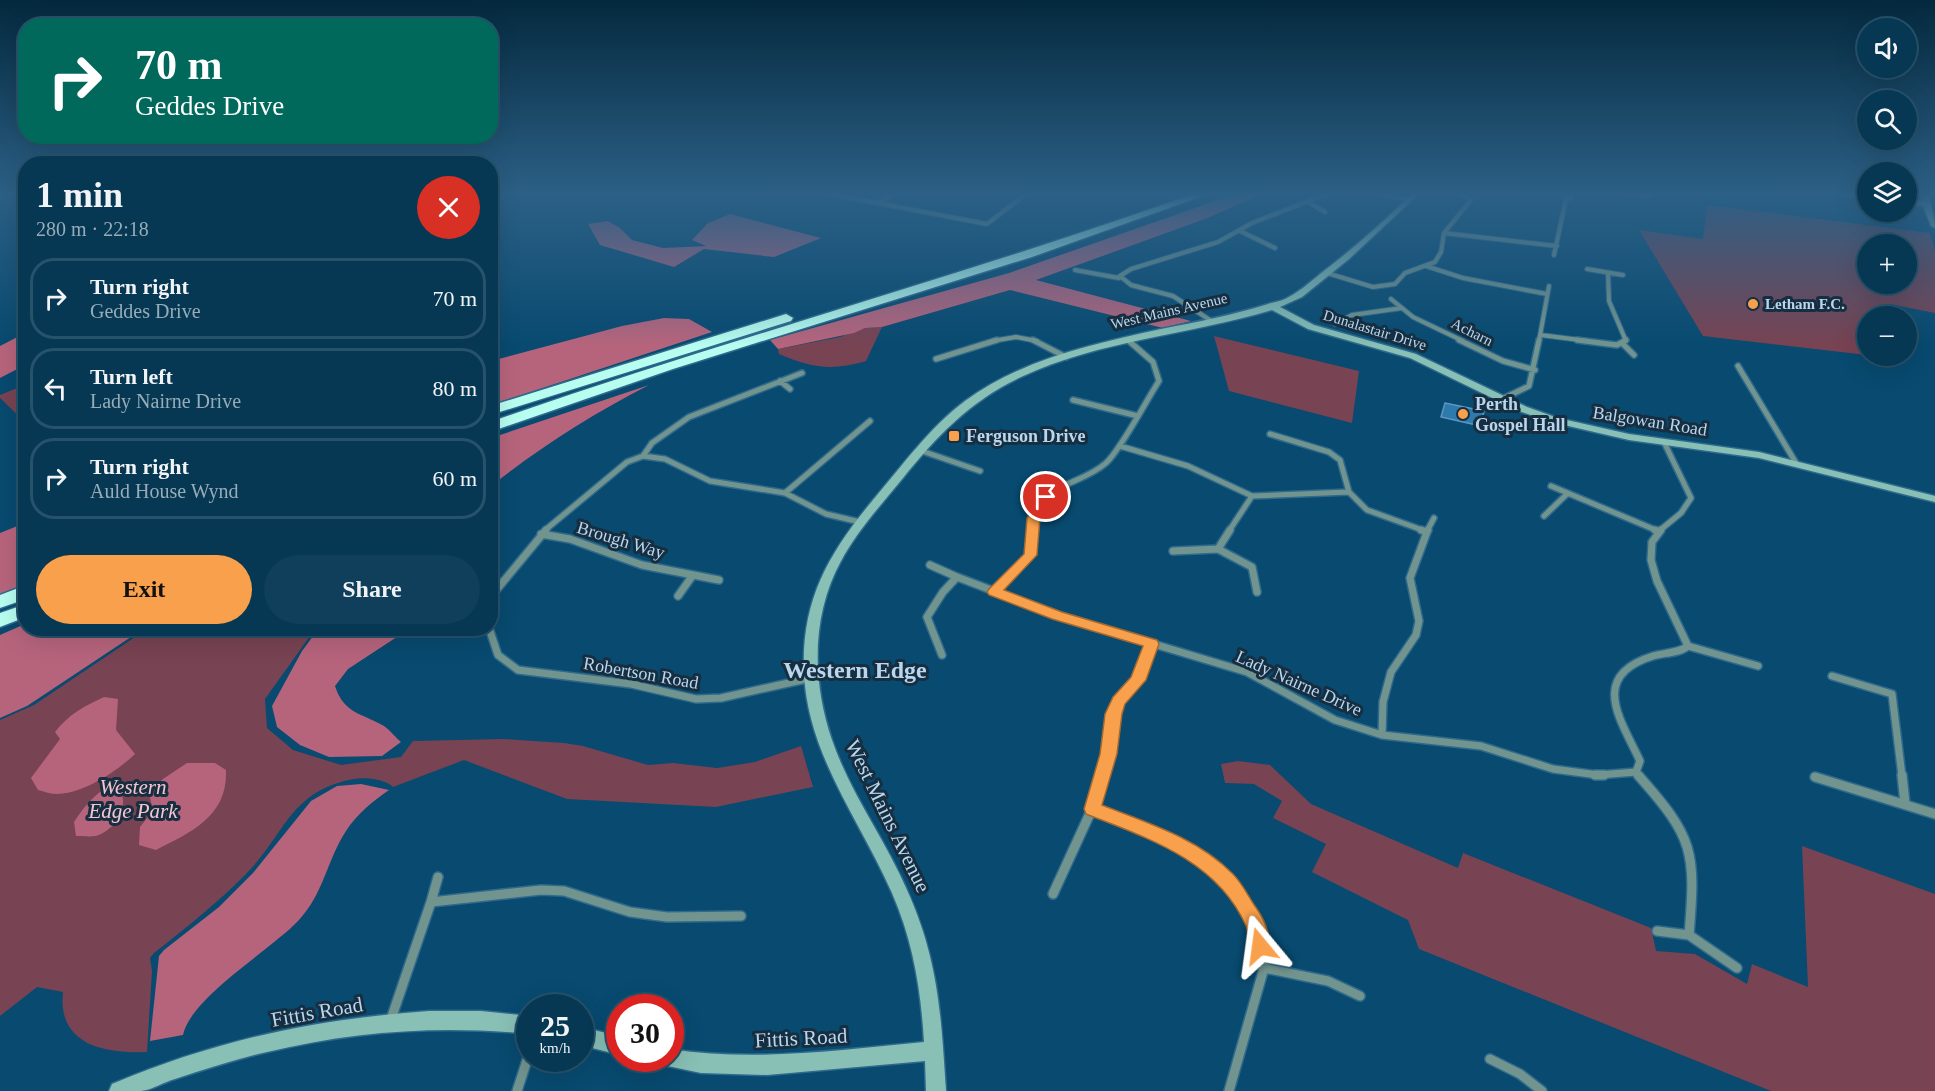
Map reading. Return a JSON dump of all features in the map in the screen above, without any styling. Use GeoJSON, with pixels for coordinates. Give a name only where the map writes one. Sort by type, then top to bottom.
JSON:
{"type":"FeatureCollection","features":[{"type":"Feature","properties":{"kind":"highway"},"geometry":{"type":"LineString","coordinates":[[498,408],[650,359],[1027,244]]}},
{"type":"Feature","properties":{"kind":"highway"},"geometry":{"type":"LineString","coordinates":[[498,424],[636,377],[999,266],[1062,244]]}},
{"type":"Feature","properties":{"kind":"highway"},"geometry":{"type":"LineString","coordinates":[[0,602],[18,594]]}},
{"type":"Feature","properties":{"kind":"highway"},"geometry":{"type":"LineString","coordinates":[[0,620],[18,613]]}},
{"type":"Feature","properties":{"kind":"street"},"geometry":{"type":"LineString","coordinates":[[1119,279],[1122,273],[1131,269],[1212,244]]}},
{"type":"Feature","properties":{"kind":"street"},"geometry":{"type":"LineString","coordinates":[[1267,244],[1275,248]]}},
{"type":"Feature","properties":{"kind":"street","name":"West Mains Avenue"},"geometry":{"type":"LineString","coordinates":[[936,1091],[930,980],[922,948],[901,895],[831,764],[815,702],[811,678],[812,625],[821,588],[836,555],[860,522],[956,414],[990,390],[1028,370],[1066,357],[1214,322],[1286,302],[1364,244]]}},
{"type":"Feature","properties":{"kind":"street"},"geometry":{"type":"LineString","coordinates":[[1327,273],[1367,285],[1386,287],[1395,284],[1405,273],[1426,266],[1439,257],[1442,244]]}},
{"type":"Feature","properties":{"kind":"street"},"geometry":{"type":"LineString","coordinates":[[1539,244],[1557,246],[1554,255]]}},
{"type":"Feature","properties":{"kind":"street"},"geometry":{"type":"LineString","coordinates":[[1426,266],[1462,278],[1547,294]]}},
{"type":"Feature","properties":{"kind":"street"},"geometry":{"type":"LineString","coordinates":[[1587,269],[1623,275]]}},
{"type":"Feature","properties":{"kind":"street"},"geometry":{"type":"LineString","coordinates":[[1075,270],[1119,279],[1170,295],[1214,322]]}},
{"type":"Feature","properties":{"kind":"street"},"geometry":{"type":"LineString","coordinates":[[1541,335],[1610,345],[1623,344],[1627,341],[1610,301],[1608,273]]}},
{"type":"Feature","properties":{"kind":"street"},"geometry":{"type":"LineString","coordinates":[[1502,399],[1529,386],[1535,370],[1549,286]]}},
{"type":"Feature","properties":{"kind":"street","name":"Acharn"},"geometry":{"type":"LineString","coordinates":[[1390,299],[1413,317],[1493,356],[1535,370]]}},
{"type":"Feature","properties":{"kind":"street","name":"Dunalastair Drive"},"geometry":{"type":"LineString","coordinates":[[1271,306],[1311,327],[1413,356],[1502,399]]}},
{"type":"Feature","properties":{"kind":"street"},"geometry":{"type":"LineString","coordinates":[[1335,324],[1352,315],[1402,308]]}},
{"type":"Feature","properties":{"kind":"street"},"geometry":{"type":"LineString","coordinates":[[936,359],[1001,337],[1043,342],[1066,357]]}},
{"type":"Feature","properties":{"kind":"street"},"geometry":{"type":"LineString","coordinates":[[994,592],[1030,555],[1034,518],[1046,497],[1056,489],[1097,471],[1120,446],[1159,381],[1153,362],[1129,341]]}},
{"type":"Feature","properties":{"kind":"street"},"geometry":{"type":"LineString","coordinates":[[1623,344],[1634,356]]}},
{"type":"Feature","properties":{"kind":"street"},"geometry":{"type":"LineString","coordinates":[[1738,366],[1796,463]]}},
{"type":"Feature","properties":{"kind":"street"},"geometry":{"type":"LineString","coordinates":[[643,456],[645,449],[658,436],[680,423],[802,373]]}},
{"type":"Feature","properties":{"kind":"street"},"geometry":{"type":"LineString","coordinates":[[780,381],[790,389]]}},
{"type":"Feature","properties":{"kind":"street","name":"Balgowan Road"},"geometry":{"type":"LineString","coordinates":[[1502,399],[1523,409],[1571,424],[1664,442],[1796,463],[1935,499]]}},
{"type":"Feature","properties":{"kind":"street"},"geometry":{"type":"LineString","coordinates":[[1072,400],[1138,416]]}},
{"type":"Feature","properties":{"kind":"street"},"geometry":{"type":"LineString","coordinates":[[785,493],[860,432],[870,421]]}},
{"type":"Feature","properties":{"kind":"street"},"geometry":{"type":"LineString","coordinates":[[1270,434],[1314,446],[1340,460],[1349,492],[1367,510],[1427,532]]}},
{"type":"Feature","properties":{"kind":"street"},"geometry":{"type":"LineString","coordinates":[[1664,442],[1690,498],[1686,510],[1658,531],[1652,542],[1651,553],[1656,576],[1688,646],[1758,666]]}},
{"type":"Feature","properties":{"kind":"street"},"geometry":{"type":"LineString","coordinates":[[1120,446],[1188,466],[1252,496],[1349,492]]}},
{"type":"Feature","properties":{"kind":"street"},"geometry":{"type":"LineString","coordinates":[[922,451],[980,471]]}},
{"type":"Feature","properties":{"kind":"street"},"geometry":{"type":"LineString","coordinates":[[498,588],[541,534],[627,462],[643,456],[665,459],[710,482],[785,493],[826,514],[860,522]]}},
{"type":"Feature","properties":{"kind":"street"},"geometry":{"type":"LineString","coordinates":[[1551,486],[1658,531]]}},
{"type":"Feature","properties":{"kind":"street"},"geometry":{"type":"LineString","coordinates":[[1544,516],[1567,494]]}},
{"type":"Feature","properties":{"kind":"street"},"geometry":{"type":"LineString","coordinates":[[1218,549],[1252,496]]}},
{"type":"Feature","properties":{"kind":"street"},"geometry":{"type":"LineString","coordinates":[[1382,735],[1383,702],[1391,672],[1416,635],[1419,621],[1410,578],[1434,518]]}},
{"type":"Feature","properties":{"kind":"street","name":"Brough Way"},"geometry":{"type":"LineString","coordinates":[[541,534],[570,539],[642,565],[719,580]]}},
{"type":"Feature","properties":{"kind":"street"},"geometry":{"type":"LineString","coordinates":[[1173,551],[1218,549],[1252,567],[1257,592]]}},
{"type":"Feature","properties":{"kind":"street","name":"Lady Nairne Drive"},"geometry":{"type":"LineString","coordinates":[[930,565],[1057,615],[1247,672],[1335,720],[1382,735],[1481,746],[1565,770],[1598,775],[1636,772]]}},
{"type":"Feature","properties":{"kind":"street"},"geometry":{"type":"LineString","coordinates":[[678,597],[693,575]]}},
{"type":"Feature","properties":{"kind":"street"},"geometry":{"type":"LineString","coordinates":[[942,655],[927,617],[943,592],[957,577]]}},
{"type":"Feature","properties":{"kind":"street","name":"Robertson Road"},"geometry":{"type":"LineString","coordinates":[[492,636],[498,656],[518,670],[631,684],[696,699],[721,698],[811,678]]}},
{"type":"Feature","properties":{"kind":"street"},"geometry":{"type":"LineString","coordinates":[[1053,894],[1092,809],[1108,754],[1113,714],[1118,701],[1138,680],[1151,644]]}},
{"type":"Feature","properties":{"kind":"street"},"geometry":{"type":"LineString","coordinates":[[1688,646],[1685,649],[1652,655],[1631,664],[1616,683],[1614,703],[1640,761],[1636,772],[1678,822],[1692,857],[1693,892],[1689,935]]}},
{"type":"Feature","properties":{"kind":"street"},"geometry":{"type":"LineString","coordinates":[[1832,676],[1892,694],[1905,803]]}},
{"type":"Feature","properties":{"kind":"street"},"geometry":{"type":"LineString","coordinates":[[1815,777],[1873,797],[1905,803],[1935,814]]}},
{"type":"Feature","properties":{"kind":"street"},"geometry":{"type":"LineString","coordinates":[[1092,809],[1167,838],[1192,852],[1228,881],[1256,924],[1264,968],[1229,1091]]}},
{"type":"Feature","properties":{"kind":"street"},"geometry":{"type":"LineString","coordinates":[[390,1022],[438,877]]}},
{"type":"Feature","properties":{"kind":"street"},"geometry":{"type":"LineString","coordinates":[[431,902],[541,890],[564,891],[630,912],[667,917],[741,916]]}},
{"type":"Feature","properties":{"kind":"street"},"geometry":{"type":"LineString","coordinates":[[1657,931],[1689,935],[1737,969]]}},
{"type":"Feature","properties":{"kind":"street"},"geometry":{"type":"LineString","coordinates":[[1264,968],[1328,981],[1360,996]]}},
{"type":"Feature","properties":{"kind":"street","name":"Fittis Road"},"geometry":{"type":"LineString","coordinates":[[119,1091],[180,1068],[290,1036],[390,1022],[497,1020],[516,1023]]}},
{"type":"Feature","properties":{"kind":"street","name":"Fittis Road"},"geometry":{"type":"LineString","coordinates":[[684,1059],[730,1064],[796,1064],[933,1051]]}},
{"type":"Feature","properties":{"kind":"street"},"geometry":{"type":"LineString","coordinates":[[1490,1059],[1520,1074],[1542,1091]]}},
{"type":"Feature","properties":{"kind":"street"},"geometry":{"type":"LineString","coordinates":[[517,1091],[523,1072]]}},
{"type":"Feature","properties":{"kind":"green space"},"geometry":{"type":"Polygon","coordinates":[[[1647,244],[1857,244],[1857,294],[1917,294],[1917,244],[1933,244],[1935,252],[1935,313],[1917,309],[1917,306],[1890,304],[1890,306],[1857,306],[1857,354],[1703,336],[1647,244]]]}},
{"type":"Feature","properties":{"kind":"green space"},"geometry":{"type":"Polygon","coordinates":[[[882,327],[866,361],[832,367],[812,365],[779,354],[778,349],[840,337],[865,328],[882,327]]]}},
{"type":"Feature","properties":{"kind":"green space"},"geometry":{"type":"Polygon","coordinates":[[[1214,336],[1359,371],[1352,423],[1229,391],[1214,336]]]}},
{"type":"Feature","properties":{"kind":"green space"},"geometry":{"type":"Polygon","coordinates":[[[18,388],[18,415],[0,398],[0,395],[18,388]]]}},
{"type":"Feature","properties":{"kind":"green space","name":"Western Edge Park"},"geometry":{"type":"Polygon","coordinates":[[[137,636],[310,636],[265,699],[267,728],[293,750],[341,765],[401,757],[413,741],[504,739],[564,743],[583,746],[648,765],[673,763],[717,768],[755,762],[801,746],[813,787],[716,807],[567,799],[464,760],[393,787],[380,780],[364,778],[332,785],[315,793],[302,804],[290,816],[259,860],[245,875],[212,906],[154,953],[150,958],[152,971],[147,1052],[115,1051],[87,1043],[76,1035],[68,1024],[63,1010],[63,992],[37,987],[0,1016],[0,720],[34,705],[137,636]]]}},
{"type":"Feature","properties":{"kind":"green space"},"geometry":{"type":"Polygon","coordinates":[[[1238,761],[1270,765],[1311,804],[1458,868],[1463,853],[1651,928],[1656,951],[1695,954],[1747,984],[1752,964],[1808,987],[1802,846],[1935,894],[1935,1091],[1771,1091],[1419,949],[1408,920],[1312,872],[1326,844],[1273,818],[1282,801],[1254,784],[1225,783],[1221,764],[1238,761]]]}},
{"type":"Feature","properties":{"kind":"shaded area"},"geometry":{"type":"Polygon","coordinates":[[[599,244],[647,244],[663,248],[706,246],[701,244],[806,244],[774,257],[704,249],[674,267],[599,244]]]}},
{"type":"Feature","properties":{"kind":"shaded area"},"geometry":{"type":"Polygon","coordinates":[[[1092,244],[1136,244],[1036,280],[1191,321],[1163,328],[1010,290],[882,327],[865,328],[854,333],[778,349],[770,340],[1009,273],[1092,244]]]}},
{"type":"Feature","properties":{"kind":"shaded area"},"geometry":{"type":"Polygon","coordinates":[[[664,318],[689,319],[712,332],[498,403],[498,359],[622,326],[664,318]]]}},
{"type":"Feature","properties":{"kind":"shaded area"},"geometry":{"type":"Polygon","coordinates":[[[18,337],[18,369],[0,378],[0,346],[18,337]]]}},
{"type":"Feature","properties":{"kind":"shaded area"},"geometry":{"type":"Polygon","coordinates":[[[649,385],[567,432],[498,481],[498,436],[649,385]]]}},
{"type":"Feature","properties":{"kind":"shaded area"},"geometry":{"type":"Polygon","coordinates":[[[18,526],[18,591],[0,598],[0,533],[18,526]]]}},
{"type":"Feature","properties":{"kind":"shaded area"},"geometry":{"type":"Polygon","coordinates":[[[18,627],[18,636],[132,636],[27,706],[0,718],[0,635],[18,627]]]}},
{"type":"Feature","properties":{"kind":"shaded area"},"geometry":{"type":"Polygon","coordinates":[[[313,636],[398,636],[348,669],[335,686],[343,702],[349,708],[384,726],[401,742],[382,756],[329,757],[300,745],[277,727],[272,706],[302,651],[313,636]]]}},
{"type":"Feature","properties":{"kind":"shaded area"},"geometry":{"type":"Polygon","coordinates":[[[104,697],[118,699],[116,730],[135,754],[109,775],[88,786],[56,794],[38,790],[31,778],[60,739],[55,732],[77,712],[104,697]]]}},
{"type":"Feature","properties":{"kind":"shaded area"},"geometry":{"type":"Polygon","coordinates":[[[187,763],[215,763],[226,770],[225,786],[214,811],[194,829],[156,850],[139,845],[140,827],[153,810],[149,794],[163,779],[187,763]]]}},
{"type":"Feature","properties":{"kind":"shaded area"},"geometry":{"type":"Polygon","coordinates":[[[115,783],[123,798],[121,814],[116,821],[96,836],[76,836],[74,822],[92,799],[115,783]]]}},
{"type":"Feature","properties":{"kind":"shaded area"},"geometry":{"type":"Polygon","coordinates":[[[361,784],[389,790],[366,808],[346,831],[320,888],[299,920],[216,990],[189,1020],[183,1035],[150,1041],[159,956],[219,907],[253,873],[311,801],[337,786],[361,784]]]}},
{"type":"Feature","properties":{"kind":"building","name":"Perth Gospel Hall"},"geometry":{"type":"Polygon","coordinates":[[[1445,403],[1484,411],[1481,426],[1441,417],[1445,403]]]}},
{"type":"Feature","properties":{"kind":"place","name":"Letham F.C."},"geometry":{"type":"Point","coordinates":[1753,304]}},
{"type":"Feature","properties":{"kind":"place","name":"Perth Gospel Hall"},"geometry":{"type":"Point","coordinates":[1463,414]}},
{"type":"Feature","properties":{"kind":"place","name":"Ferguson Drive"},"geometry":{"type":"Point","coordinates":[954,436]}},
{"type":"Feature","properties":{"kind":"district","name":"Western Edge"},"geometry":{"type":"Point","coordinates":[855,670]}},
{"type":"Feature","properties":{"kind":"route"},"geometry":{"type":"LineString","coordinates":[[1046,497],[1038,507],[1034,518],[1030,555],[994,592],[1057,615],[1151,644],[1138,680],[1118,701],[1113,714],[1108,754],[1092,809],[1167,838],[1192,852],[1210,866],[1228,881],[1256,924],[1260,946]]}}]}
